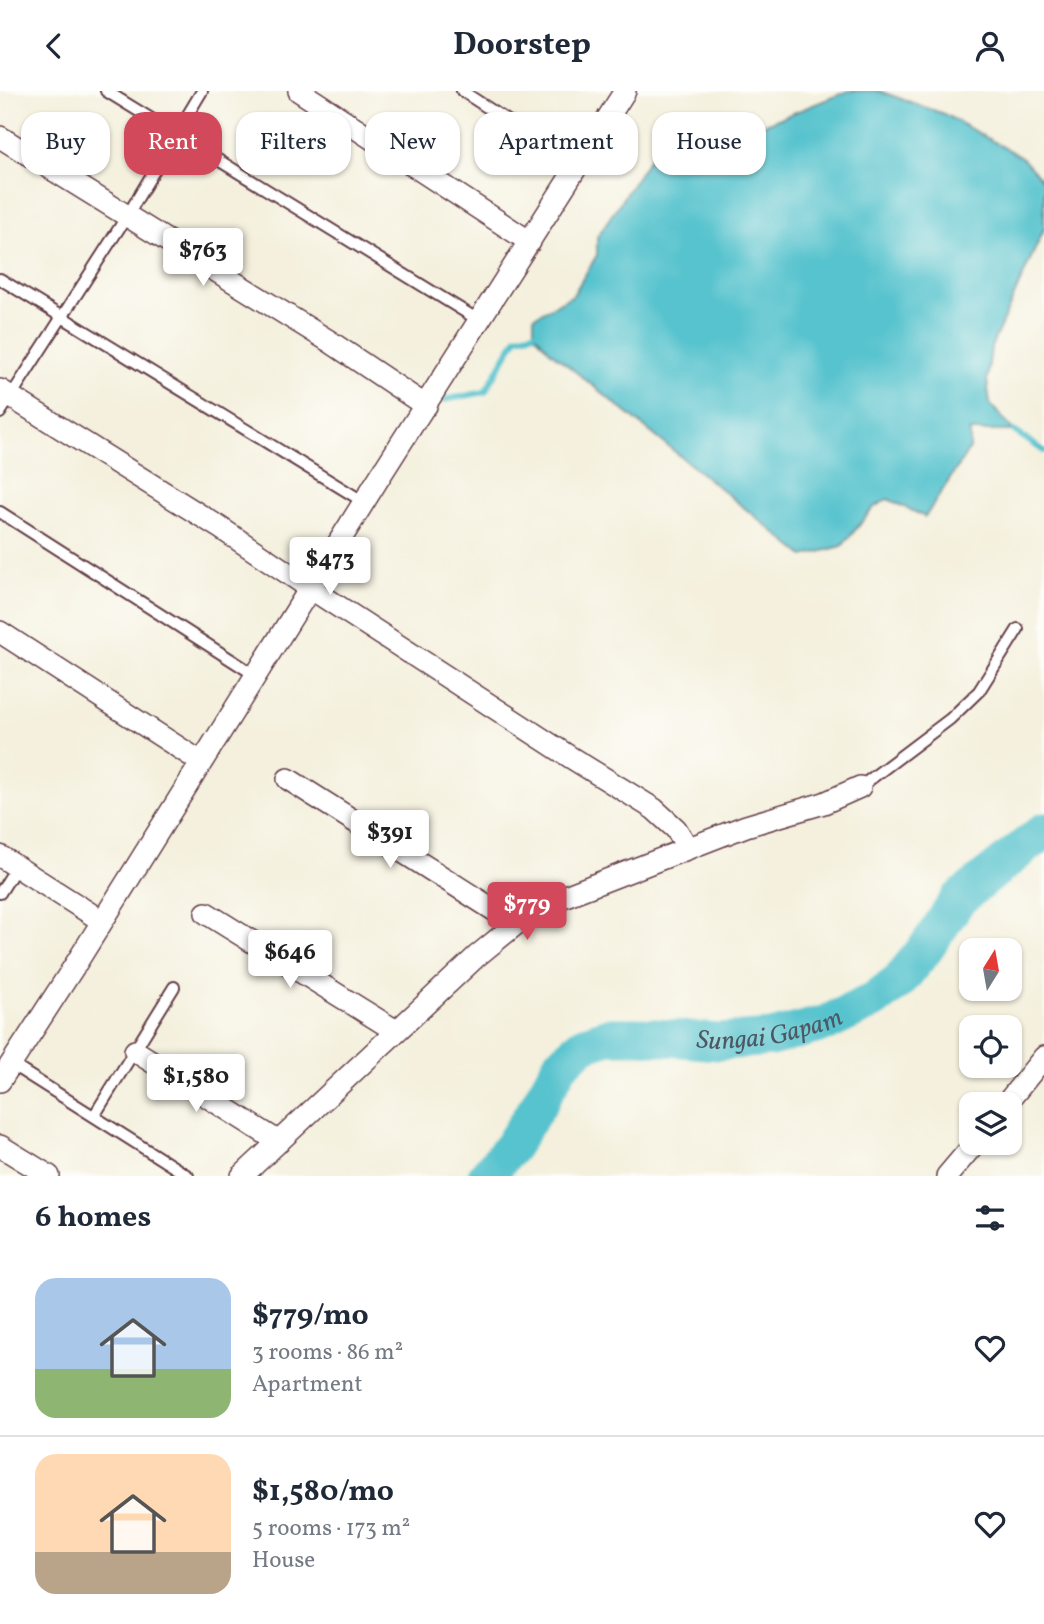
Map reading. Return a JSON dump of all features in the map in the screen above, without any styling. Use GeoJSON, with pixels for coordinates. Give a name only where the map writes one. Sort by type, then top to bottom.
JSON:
{"type":"FeatureCollection","features":[{"type":"Feature","properties":{"kind":"street"},"geometry":{"type":"LineString","coordinates":[[299,91],[530,242]]}},
{"type":"Feature","properties":{"kind":"street"},"geometry":{"type":"LineString","coordinates":[[6,1072],[625,91]]}},
{"type":"Feature","properties":{"kind":"street"},"geometry":{"type":"LineString","coordinates":[[0,137],[329,341],[426,406]]}},
{"type":"Feature","properties":{"kind":"street"},"geometry":{"type":"LineString","coordinates":[[4,400],[219,527],[654,809],[677,829],[688,848]]}},
{"type":"Feature","properties":{"kind":"street"},"geometry":{"type":"LineString","coordinates":[[0,632],[201,762]]}},
{"type":"Feature","properties":{"kind":"street"},"geometry":{"type":"LineString","coordinates":[[288,779],[516,924]]}},
{"type":"Feature","properties":{"kind":"street"},"geometry":{"type":"LineString","coordinates":[[242,1176],[477,955],[537,907],[688,848],[824,803],[860,787]]}},
{"type":"Feature","properties":{"kind":"street"},"geometry":{"type":"LineString","coordinates":[[8,861],[102,921]]}},
{"type":"Feature","properties":{"kind":"street"},"geometry":{"type":"LineString","coordinates":[[206,913],[396,1031]]}},
{"type":"Feature","properties":{"kind":"street"},"geometry":{"type":"LineString","coordinates":[[135,1051],[279,1142]]}},
{"type":"Feature","properties":{"kind":"street"},"geometry":{"type":"LineString","coordinates":[[1016,1092],[1044,1057]]}},
{"type":"Feature","properties":{"kind":"street"},"geometry":{"type":"LineString","coordinates":[[0,1146],[49,1176]]}},
{"type":"Feature","properties":{"kind":"street"},"geometry":{"type":"LineString","coordinates":[[947,1176],[965,1155]]}},
{"type":"Feature","properties":{"kind":"lane"},"geometry":{"type":"LineString","coordinates":[[106,91],[141,112]]}},
{"type":"Feature","properties":{"kind":"lane"},"geometry":{"type":"LineString","coordinates":[[190,112],[202,91]]}},
{"type":"Feature","properties":{"kind":"lane"},"geometry":{"type":"LineString","coordinates":[[462,91],[494,112]]}},
{"type":"Feature","properties":{"kind":"lane"},"geometry":{"type":"LineString","coordinates":[[222,162],[480,321]]}},
{"type":"Feature","properties":{"kind":"lane"},"geometry":{"type":"LineString","coordinates":[[4,400],[62,317],[152,175]]}},
{"type":"Feature","properties":{"kind":"lane"},"geometry":{"type":"LineString","coordinates":[[0,279],[364,502]]}},
{"type":"Feature","properties":{"kind":"lane"},"geometry":{"type":"LineString","coordinates":[[0,512],[255,675]]}},
{"type":"Feature","properties":{"kind":"lane"},"geometry":{"type":"LineString","coordinates":[[860,787],[950,719],[979,691],[1018,629]]}},
{"type":"Feature","properties":{"kind":"lane"},"geometry":{"type":"LineString","coordinates":[[0,893],[8,861]]}},
{"type":"Feature","properties":{"kind":"lane"},"geometry":{"type":"LineString","coordinates":[[94,1117],[174,987]]}},
{"type":"Feature","properties":{"kind":"lane"},"geometry":{"type":"LineString","coordinates":[[6,1072],[94,1117],[188,1176]]}},
{"type":"Feature","properties":{"kind":"water"},"geometry":{"type":"Polygon","coordinates":[[[848,91],[879,91],[944,114],[1021,157],[1044,182],[1044,229],[991,347],[987,380],[990,404],[1014,431],[970,431],[970,448],[925,517],[888,499],[873,508],[842,546],[804,556],[550,351],[534,333],[534,317],[573,295],[597,255],[597,237],[652,154],[652,175],[766,175],[766,124],[848,91]]]}},
{"type":"Feature","properties":{"kind":"waterway"},"geometry":{"type":"LineString","coordinates":[[444,400],[485,392],[517,337],[534,333]]}},
{"type":"Feature","properties":{"kind":"waterway"},"geometry":{"type":"LineString","coordinates":[[1014,431],[1044,451]]}},
{"type":"Feature","properties":{"kind":"waterway","name":"Sungai Gapam"},"geometry":{"type":"LineString","coordinates":[[486,1176],[511,1147],[560,1065],[582,1045],[608,1036],[719,1042],[771,1038],[827,1023],[873,1001],[899,981],[926,948],[958,900],[1044,831]]}}]}
